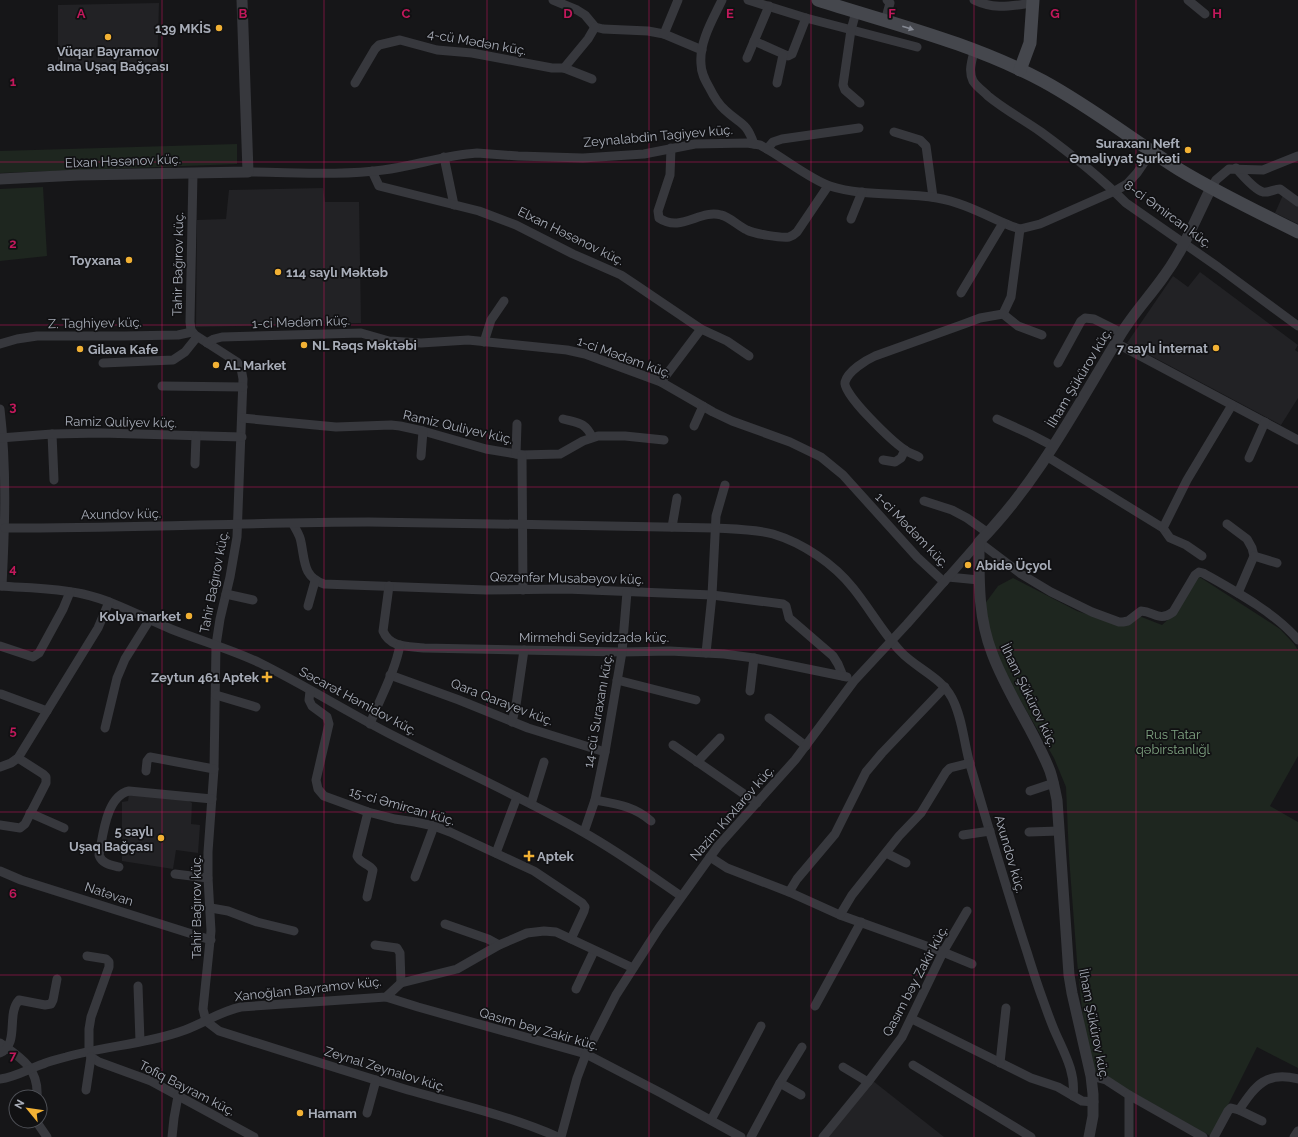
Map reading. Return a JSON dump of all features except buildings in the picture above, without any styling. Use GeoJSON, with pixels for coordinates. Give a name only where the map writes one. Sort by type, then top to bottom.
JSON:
{"type":"FeatureCollection","features":[{"type":"Feature","properties":{"kind":"main road"},"geometry":{"type":"LineString","coordinates":[[818,0],[974,51],[1020,70],[1068,96],[1180,170],[1211,188],[1298,232]]}},
{"type":"Feature","properties":{"kind":"main road"},"geometry":{"type":"LineString","coordinates":[[1020,70],[1026,58],[1030,43],[1033,2]]}},
{"type":"Feature","properties":{"kind":"street"},"geometry":{"type":"LineString","coordinates":[[242,0],[248,172]]}},
{"type":"Feature","properties":{"kind":"street"},"geometry":{"type":"LineString","coordinates":[[553,0],[582,13],[595,26],[611,31],[648,31],[664,34],[702,50]]}},
{"type":"Feature","properties":{"kind":"street"},"geometry":{"type":"LineString","coordinates":[[664,34],[678,0]]}},
{"type":"Feature","properties":{"kind":"street"},"geometry":{"type":"LineString","coordinates":[[722,0],[705,38],[701,63],[703,75],[710,90],[724,110],[747,127],[754,144]]}},
{"type":"Feature","properties":{"kind":"street"},"geometry":{"type":"LineString","coordinates":[[748,0],[806,18],[917,48]]}},
{"type":"Feature","properties":{"kind":"street"},"geometry":{"type":"LineString","coordinates":[[974,0],[994,7],[1005,7],[1033,2]]}},
{"type":"Feature","properties":{"kind":"street"},"geometry":{"type":"LineString","coordinates":[[1188,0],[1205,14]]}},
{"type":"Feature","properties":{"kind":"street"},"geometry":{"type":"LineString","coordinates":[[885,21],[890,1]]}},
{"type":"Feature","properties":{"kind":"street"},"geometry":{"type":"LineString","coordinates":[[747,58],[769,6]]}},
{"type":"Feature","properties":{"kind":"street"},"geometry":{"type":"LineString","coordinates":[[856,12],[851,30],[842,85],[845,90],[860,103]]}},
{"type":"Feature","properties":{"kind":"street"},"geometry":{"type":"LineString","coordinates":[[754,42],[788,56],[792,54],[806,18]]}},
{"type":"Feature","properties":{"kind":"street"},"geometry":{"type":"LineString","coordinates":[[564,68],[588,39],[595,26]]}},
{"type":"Feature","properties":{"kind":"street","name":"4-cü Mədən küç."},"geometry":{"type":"LineString","coordinates":[[355,83],[375,49],[379,45],[400,40],[437,50],[472,53],[552,68],[564,68],[592,79]]}},
{"type":"Feature","properties":{"kind":"street","name":"8-ci Əmircan küç."},"geometry":{"type":"LineString","coordinates":[[974,51],[970,65],[971,75],[974,82],[982,91],[1005,109],[1040,131],[1060,146],[1126,203],[1185,243],[1298,326]]}},
{"type":"Feature","properties":{"kind":"street"},"geometry":{"type":"LineString","coordinates":[[777,83],[783,55]]}},
{"type":"Feature","properties":{"kind":"street"},"geometry":{"type":"LineString","coordinates":[[767,148],[773,142],[782,139],[859,128]]}},
{"type":"Feature","properties":{"kind":"street"},"geometry":{"type":"LineString","coordinates":[[894,132],[920,140],[926,146],[933,197]]}},
{"type":"Feature","properties":{"kind":"street","name":"Zeynalabdin Tagiyev küç."},"geometry":{"type":"LineString","coordinates":[[248,172],[336,173],[372,171],[406,166],[457,154],[477,153],[553,158],[604,157],[644,154],[695,144],[754,144],[767,148],[828,186],[862,192],[933,197],[949,200],[1020,229]]}},
{"type":"Feature","properties":{"kind":"street"},"geometry":{"type":"LineString","coordinates":[[671,148],[670,175],[658,211],[659,218],[663,221],[675,224],[719,214],[726,216],[748,231],[754,233],[790,237],[797,232],[828,186]]}},
{"type":"Feature","properties":{"kind":"street"},"geometry":{"type":"LineString","coordinates":[[1003,314],[1011,297],[1020,229],[1040,224],[1115,192],[1127,184],[1137,173],[1152,151]]}},
{"type":"Feature","properties":{"kind":"street"},"geometry":{"type":"LineString","coordinates":[[1211,188],[1222,174],[1229,169],[1236,168],[1251,171],[1263,170],[1298,156]]}},
{"type":"Feature","properties":{"kind":"street"},"geometry":{"type":"LineString","coordinates":[[444,157],[454,205]]}},
{"type":"Feature","properties":{"kind":"street"},"geometry":{"type":"LineString","coordinates":[[1236,168],[1259,190],[1266,192],[1280,189],[1298,202]]}},
{"type":"Feature","properties":{"kind":"street","name":"Elxan Həsənov küç."},"geometry":{"type":"LineString","coordinates":[[372,171],[379,186],[484,213],[516,224],[573,254],[620,275],[636,284],[701,329],[727,341],[749,356]]}},
{"type":"Feature","properties":{"kind":"street","name":"Elxan Həsənov küç."},"geometry":{"type":"LineString","coordinates":[[0,179],[79,175],[248,172]]}},
{"type":"Feature","properties":{"kind":"street","name":"Tahir Bağırov küç."},"geometry":{"type":"LineString","coordinates":[[193,173],[190,322],[194,335],[237,362],[243,373],[238,524],[235,548],[216,645],[214,769],[208,852],[211,940],[204,1000],[204,1014],[206,1021]]}},
{"type":"Feature","properties":{"kind":"street","name":"İlham Şükürov küç."},"geometry":{"type":"LineString","coordinates":[[1089,1137],[1094,1102],[1091,1076],[1069,975],[1057,800],[1054,783],[1045,760],[1002,677],[991,652],[981,612],[979,542],[988,533],[1025,486],[1066,427],[1122,333],[1164,276],[1185,243],[1211,188]]}},
{"type":"Feature","properties":{"kind":"street"},"geometry":{"type":"LineString","coordinates":[[851,219],[862,192]]}},
{"type":"Feature","properties":{"kind":"street"},"geometry":{"type":"LineString","coordinates":[[961,293],[1003,223]]}},
{"type":"Feature","properties":{"kind":"street"},"geometry":{"type":"LineString","coordinates":[[484,342],[491,320],[504,301]]}},
{"type":"Feature","properties":{"kind":"street"},"geometry":{"type":"LineString","coordinates":[[919,457],[905,450],[879,427],[850,396],[845,382],[850,374],[864,361],[875,356],[980,318],[1003,314],[1018,326],[1042,335]]}},
{"type":"Feature","properties":{"kind":"street"},"geometry":{"type":"LineString","coordinates":[[1058,363],[1081,321],[1085,318],[1094,319],[1122,333]]}},
{"type":"Feature","properties":{"kind":"street"},"geometry":{"type":"LineString","coordinates":[[661,382],[701,329]]}},
{"type":"Feature","properties":{"kind":"street","name":"1-ci Mədəm küç."},"geometry":{"type":"LineString","coordinates":[[207,343],[214,339],[222,338],[362,333],[389,341],[420,343],[468,340],[576,351],[671,386],[703,406],[732,421],[790,442],[821,457],[843,475],[918,557],[946,579]]}},
{"type":"Feature","properties":{"kind":"street"},"geometry":{"type":"LineString","coordinates":[[104,363],[173,360],[185,352],[194,335]]}},
{"type":"Feature","properties":{"kind":"street","name":"Z. Taghiyev küç."},"geometry":{"type":"LineString","coordinates":[[0,344],[37,336],[117,337],[194,335]]}},
{"type":"Feature","properties":{"kind":"street"},"geometry":{"type":"LineString","coordinates":[[1116,343],[1298,440]]}},
{"type":"Feature","properties":{"kind":"street"},"geometry":{"type":"LineString","coordinates":[[162,386],[243,387]]}},
{"type":"Feature","properties":{"kind":"street"},"geometry":{"type":"LineString","coordinates":[[1163,528],[1186,480],[1232,405]]}},
{"type":"Feature","properties":{"kind":"street"},"geometry":{"type":"LineString","coordinates":[[694,426],[703,406]]}},
{"type":"Feature","properties":{"kind":"street"},"geometry":{"type":"LineString","coordinates":[[0,409],[5,528],[1,586]]}},
{"type":"Feature","properties":{"kind":"street","name":"Ramiz Quliyev küç."},"geometry":{"type":"LineString","coordinates":[[242,418],[336,427],[391,425],[423,431],[486,449],[519,454],[560,454],[592,437],[609,435],[664,440]]}},
{"type":"Feature","properties":{"kind":"street"},"geometry":{"type":"LineString","coordinates":[[563,419],[585,426],[592,437]]}},
{"type":"Feature","properties":{"kind":"street"},"geometry":{"type":"LineString","coordinates":[[997,419],[1053,446]]}},
{"type":"Feature","properties":{"kind":"street"},"geometry":{"type":"LineString","coordinates":[[1249,458],[1265,422]]}},
{"type":"Feature","properties":{"kind":"street"},"geometry":{"type":"LineString","coordinates":[[517,424],[522,525],[523,590]]}},
{"type":"Feature","properties":{"kind":"street"},"geometry":{"type":"LineString","coordinates":[[421,456],[423,431]]}},
{"type":"Feature","properties":{"kind":"street","name":"Ramiz Quliyev küç."},"geometry":{"type":"LineString","coordinates":[[2,438],[52,434],[100,433],[242,437]]}},
{"type":"Feature","properties":{"kind":"street"},"geometry":{"type":"LineString","coordinates":[[52,434],[54,480]]}},
{"type":"Feature","properties":{"kind":"street"},"geometry":{"type":"LineString","coordinates":[[195,464],[196,436]]}},
{"type":"Feature","properties":{"kind":"street"},"geometry":{"type":"LineString","coordinates":[[882,460],[894,462],[901,458],[905,450]]}},
{"type":"Feature","properties":{"kind":"street"},"geometry":{"type":"LineString","coordinates":[[1046,456],[1163,528],[1170,538],[1186,545],[1202,556]]}},
{"type":"Feature","properties":{"kind":"street"},"geometry":{"type":"LineString","coordinates":[[706,653],[712,595],[715,528],[718,509],[725,485]]}},
{"type":"Feature","properties":{"kind":"street"},"geometry":{"type":"LineString","coordinates":[[672,528],[677,498]]}},
{"type":"Feature","properties":{"kind":"street"},"geometry":{"type":"LineString","coordinates":[[924,501],[952,510],[967,518],[988,533]]}},
{"type":"Feature","properties":{"kind":"street","name":"Axundov küç."},"geometry":{"type":"LineString","coordinates":[[5,528],[81,528],[375,522],[715,528],[755,531],[772,534],[790,540],[838,571],[853,587],[891,641],[902,654],[945,687],[952,698],[957,711],[970,763],[1004,880],[1042,998],[1067,1058],[1073,1078],[1073,1096]]}},
{"type":"Feature","properties":{"kind":"street"},"geometry":{"type":"LineString","coordinates":[[293,524],[300,540],[306,568],[309,575],[315,581],[308,606]]}},
{"type":"Feature","properties":{"kind":"street"},"geometry":{"type":"LineString","coordinates":[[1227,524],[1248,539],[1254,556],[1238,593]]}},
{"type":"Feature","properties":{"kind":"street"},"geometry":{"type":"LineString","coordinates":[[979,542],[1021,574],[1051,592],[1092,612],[1119,622],[1128,620],[1142,610],[1158,617],[1168,615],[1173,612],[1195,575],[1199,572],[1203,573],[1238,593],[1286,627],[1298,640]]}},
{"type":"Feature","properties":{"kind":"street","name":"Nazim Kırxlarov küç."},"geometry":{"type":"LineString","coordinates":[[560,1137],[576,1078],[602,1020],[633,968],[681,896],[710,857],[782,776],[854,681],[979,542]]}},
{"type":"Feature","properties":{"kind":"street"},"geometry":{"type":"LineString","coordinates":[[1254,556],[1277,563]]}},
{"type":"Feature","properties":{"kind":"street"},"geometry":{"type":"LineString","coordinates":[[946,579],[979,580]]}},
{"type":"Feature","properties":{"kind":"street","name":"Qəzənfər Musabəyov küç."},"geometry":{"type":"LineString","coordinates":[[315,581],[324,584],[486,590],[566,589],[712,595],[783,604],[786,606],[789,618],[833,656],[843,676]]}},
{"type":"Feature","properties":{"kind":"street","name":"Səcarət Həmidov küç."},"geometry":{"type":"LineString","coordinates":[[1,586],[82,594],[109,602],[190,636],[233,651],[259,663],[370,724],[584,832],[606,845],[681,896]]}},
{"type":"Feature","properties":{"kind":"street","name":"Mirmehdi Seyidzadə küç."},"geometry":{"type":"LineString","coordinates":[[389,586],[383,631],[390,642],[400,645],[424,648],[622,652],[670,651],[736,655],[843,676],[854,681]]}},
{"type":"Feature","properties":{"kind":"street"},"geometry":{"type":"LineString","coordinates":[[0,646],[33,657],[39,653],[63,609],[70,592]]}},
{"type":"Feature","properties":{"kind":"street","name":"14-cü Suraxanı küç."},"geometry":{"type":"LineString","coordinates":[[584,832],[594,800],[605,752],[622,652],[627,592]]}},
{"type":"Feature","properties":{"kind":"street"},"geometry":{"type":"LineString","coordinates":[[226,594],[252,600]]}},
{"type":"Feature","properties":{"kind":"street"},"geometry":{"type":"LineString","coordinates":[[0,767],[11,763],[18,758],[98,628],[109,602]]}},
{"type":"Feature","properties":{"kind":"street"},"geometry":{"type":"LineString","coordinates":[[104,728],[117,678],[125,659],[150,619]]}},
{"type":"Feature","properties":{"kind":"street"},"geometry":{"type":"LineString","coordinates":[[370,724],[398,655],[400,645]]}},
{"type":"Feature","properties":{"kind":"street"},"geometry":{"type":"LineString","coordinates":[[512,722],[524,650]]}},
{"type":"Feature","properties":{"kind":"street"},"geometry":{"type":"LineString","coordinates":[[750,691],[754,658]]}},
{"type":"Feature","properties":{"kind":"street","name":"Qara Qarayev küç."},"geometry":{"type":"LineString","coordinates":[[390,675],[512,722],[605,752]]}},
{"type":"Feature","properties":{"kind":"street"},"geometry":{"type":"LineString","coordinates":[[617,680],[696,700]]}},
{"type":"Feature","properties":{"kind":"street"},"geometry":{"type":"LineString","coordinates":[[789,892],[796,879],[835,834],[866,772],[882,753],[945,687]]}},
{"type":"Feature","properties":{"kind":"street","name":"15-ci Əmircan küç."},"geometry":{"type":"LineString","coordinates":[[310,691],[309,700],[312,706],[327,717],[329,724],[316,780],[318,789],[324,796],[368,812],[394,819],[434,826],[534,871],[582,903],[585,907],[571,939]]}},
{"type":"Feature","properties":{"kind":"street"},"geometry":{"type":"LineString","coordinates":[[1,694],[47,711]]}},
{"type":"Feature","properties":{"kind":"street"},"geometry":{"type":"LineString","coordinates":[[216,695],[256,707]]}},
{"type":"Feature","properties":{"kind":"street"},"geometry":{"type":"LineString","coordinates":[[769,718],[806,746]]}},
{"type":"Feature","properties":{"kind":"street"},"geometry":{"type":"LineString","coordinates":[[697,762],[720,738]]}},
{"type":"Feature","properties":{"kind":"street"},"geometry":{"type":"LineString","coordinates":[[673,745],[757,803]]}},
{"type":"Feature","properties":{"kind":"street"},"geometry":{"type":"LineString","coordinates":[[146,771],[147,761],[150,757],[214,769]]}},
{"type":"Feature","properties":{"kind":"street"},"geometry":{"type":"LineString","coordinates":[[0,825],[20,828],[25,824],[46,782],[46,777],[43,774],[18,758]]}},
{"type":"Feature","properties":{"kind":"street"},"geometry":{"type":"LineString","coordinates":[[531,804],[544,762]]}},
{"type":"Feature","properties":{"kind":"street"},"geometry":{"type":"LineString","coordinates":[[840,915],[852,895],[899,836],[921,812],[950,768],[970,763]]}},
{"type":"Feature","properties":{"kind":"street"},"geometry":{"type":"LineString","coordinates":[[1030,791],[1054,783]]}},
{"type":"Feature","properties":{"kind":"street"},"geometry":{"type":"LineString","coordinates":[[119,867],[105,863],[100,859],[99,855],[107,816],[111,806],[119,796],[129,791],[212,799]]}},
{"type":"Feature","properties":{"kind":"street"},"geometry":{"type":"LineString","coordinates":[[496,853],[516,797]]}},
{"type":"Feature","properties":{"kind":"street"},"geometry":{"type":"LineString","coordinates":[[594,800],[632,808],[652,821]]}},
{"type":"Feature","properties":{"kind":"street"},"geometry":{"type":"LineString","coordinates":[[367,897],[373,870],[370,866],[358,859],[357,856],[368,812]]}},
{"type":"Feature","properties":{"kind":"street"},"geometry":{"type":"LineString","coordinates":[[30,813],[64,828]]}},
{"type":"Feature","properties":{"kind":"street"},"geometry":{"type":"LineString","coordinates":[[415,877],[434,826]]}},
{"type":"Feature","properties":{"kind":"street"},"geometry":{"type":"LineString","coordinates":[[1029,832],[1059,831]]}},
{"type":"Feature","properties":{"kind":"street"},"geometry":{"type":"LineString","coordinates":[[963,835],[990,832]]}},
{"type":"Feature","properties":{"kind":"street"},"geometry":{"type":"LineString","coordinates":[[886,853],[906,863]]}},
{"type":"Feature","properties":{"kind":"street"},"geometry":{"type":"LineString","coordinates":[[710,857],[727,868],[789,892],[840,915],[972,964]]}},
{"type":"Feature","properties":{"kind":"street","name":"Natəvan"},"geometry":{"type":"LineString","coordinates":[[0,871],[21,880],[211,940]]}},
{"type":"Feature","properties":{"kind":"street"},"geometry":{"type":"LineString","coordinates":[[175,874],[208,878]]}},
{"type":"Feature","properties":{"kind":"street"},"geometry":{"type":"LineString","coordinates":[[211,908],[228,911],[257,922],[294,931]]}},
{"type":"Feature","properties":{"kind":"street","name":"Qasım bəy Zakir küç."},"geometry":{"type":"LineString","coordinates":[[823,1137],[892,1052],[912,1019],[943,952],[967,911]]}},
{"type":"Feature","properties":{"kind":"street"},"geometry":{"type":"LineString","coordinates":[[815,1006],[861,922]]}},
{"type":"Feature","properties":{"kind":"street"},"geometry":{"type":"LineString","coordinates":[[445,924],[488,939],[498,945]]}},
{"type":"Feature","properties":{"kind":"street","name":"Xanoğlan Bayramov küç."},"geometry":{"type":"LineString","coordinates":[[206,1021],[225,1011],[241,1007],[386,997],[400,983],[456,969],[498,945],[528,933],[544,931],[556,932],[633,968]]}},
{"type":"Feature","properties":{"kind":"street"},"geometry":{"type":"LineString","coordinates":[[375,945],[397,948],[400,953],[400,983]]}},
{"type":"Feature","properties":{"kind":"street"},"geometry":{"type":"LineString","coordinates":[[576,988],[594,951]]}},
{"type":"Feature","properties":{"kind":"street"},"geometry":{"type":"LineString","coordinates":[[86,1090],[90,1054],[89,1029],[109,967],[109,962],[106,959],[87,956]]}},
{"type":"Feature","properties":{"kind":"street"},"geometry":{"type":"LineString","coordinates":[[38,1089],[31,1069],[24,1061],[2,1048],[10,1039],[16,1003],[19,1000],[45,1005],[50,1004],[53,1000],[57,979]]}},
{"type":"Feature","properties":{"kind":"street"},"geometry":{"type":"LineString","coordinates":[[138,986],[140,1041]]}},
{"type":"Feature","properties":{"kind":"street","name":"Qasım bəy Zakir küç."},"geometry":{"type":"LineString","coordinates":[[386,997],[586,1054],[598,1059],[741,1137]]}},
{"type":"Feature","properties":{"kind":"street"},"geometry":{"type":"LineString","coordinates":[[1000,1063],[1006,1008]]}},
{"type":"Feature","properties":{"kind":"street"},"geometry":{"type":"LineString","coordinates":[[912,1019],[1000,1063],[1037,1080],[1058,1087],[1082,1101],[1094,1102]]}},
{"type":"Feature","properties":{"kind":"street","name":"Tofiq Bayram küç."},"geometry":{"type":"LineString","coordinates":[[0,1079],[18,1075],[42,1064],[184,1031],[206,1021]]}},
{"type":"Feature","properties":{"kind":"street","name":"Zeynal Zeynalov küç."},"geometry":{"type":"LineString","coordinates":[[206,1021],[219,1031],[376,1080],[512,1120],[560,1137]]}},
{"type":"Feature","properties":{"kind":"street"},"geometry":{"type":"LineString","coordinates":[[711,1120],[761,1026]]}},
{"type":"Feature","properties":{"kind":"street"},"geometry":{"type":"LineString","coordinates":[[751,1137],[780,1083],[802,1047]]}},
{"type":"Feature","properties":{"kind":"street","name":"Tofiq Bayram küç."},"geometry":{"type":"LineString","coordinates":[[90,1054],[99,1062],[143,1078],[254,1137]]}},
{"type":"Feature","properties":{"kind":"street"},"geometry":{"type":"LineString","coordinates":[[913,1064],[1032,1137]]}},
{"type":"Feature","properties":{"kind":"street"},"geometry":{"type":"LineString","coordinates":[[843,1067],[868,1082]]}},
{"type":"Feature","properties":{"kind":"street"},"geometry":{"type":"LineString","coordinates":[[1091,1076],[1106,1080],[1129,1095],[1203,1137]]}},
{"type":"Feature","properties":{"kind":"street"},"geometry":{"type":"LineString","coordinates":[[1239,1110],[1249,1096],[1266,1080],[1280,1076],[1298,1079]]}},
{"type":"Feature","properties":{"kind":"street"},"geometry":{"type":"LineString","coordinates":[[368,1113],[376,1080]]}},
{"type":"Feature","properties":{"kind":"street"},"geometry":{"type":"LineString","coordinates":[[780,1083],[801,1095]]}},
{"type":"Feature","properties":{"kind":"street"},"geometry":{"type":"LineString","coordinates":[[1129,1095],[1129,1137]]}},
{"type":"Feature","properties":{"kind":"street"},"geometry":{"type":"LineString","coordinates":[[172,1137],[178,1096]]}},
{"type":"Feature","properties":{"kind":"street"},"geometry":{"type":"LineString","coordinates":[[1214,1137],[1231,1108],[1239,1110],[1262,1121]]}},
{"type":"Feature","properties":{"kind":"street"},"geometry":{"type":"LineString","coordinates":[[1294,1137],[1298,1131]]}},
{"type":"Feature","properties":{"kind":"shaded area","name":"Vüqar Bayramov adına Uşaq Bağçası"},"geometry":{"type":"Polygon","coordinates":[[[159,3],[157,68],[58,70],[58,5],[159,3]]]}},
{"type":"Feature","properties":{"kind":"shaded area","name":"114 saylı Məktəb"},"geometry":{"type":"Polygon","coordinates":[[[323,188],[325,202],[359,202],[361,323],[196,327],[197,220],[226,219],[229,190],[323,188]]]}},
{"type":"Feature","properties":{"kind":"shaded area"},"geometry":{"type":"Polygon","coordinates":[[[1283,195],[1298,206],[1298,224],[1275,213],[1283,195]]]}},
{"type":"Feature","properties":{"kind":"shaded area","name":"7 saylı İnternat"},"geometry":{"type":"Polygon","coordinates":[[[1200,272],[1298,345],[1295,350],[1298,352],[1298,398],[1281,425],[1127,343],[1173,276],[1188,287],[1200,272]]]}},
{"type":"Feature","properties":{"kind":"shaded area","name":"5 saylı Uşaq Bağçası"},"geometry":{"type":"Polygon","coordinates":[[[129,794],[184,798],[192,803],[191,824],[200,825],[198,853],[176,850],[173,869],[122,861],[122,802],[128,801],[129,794]]]}},
{"type":"Feature","properties":{"kind":"shaded area"},"geometry":{"type":"Polygon","coordinates":[[[873,1081],[944,1137],[827,1137],[873,1081]]]}},
{"type":"Feature","properties":{"kind":"green space"},"geometry":{"type":"Polygon","coordinates":[[[237,144],[237,164],[0,173],[0,151],[237,144]]]}},
{"type":"Feature","properties":{"kind":"green space"},"geometry":{"type":"Polygon","coordinates":[[[43,187],[47,256],[0,261],[0,189],[43,187]]]}},
{"type":"Feature","properties":{"kind":"green space","name":"Rus Tatar qəbirstanlığl"},"geometry":{"type":"Polygon","coordinates":[[[1198,576],[1280,629],[1298,650],[1298,756],[1270,806],[1298,822],[1298,1068],[1257,1047],[1212,1137],[1088,1067],[1077,961],[1069,857],[1066,787],[1054,758],[1001,667],[993,648],[984,605],[998,586],[1013,578],[1077,611],[1122,626],[1139,616],[1162,625],[1175,613],[1198,576]]]}},
{"type":"Feature","properties":{"kind":"place","name":"139 MKİS"},"geometry":{"type":"Point","coordinates":[219,28]}},
{"type":"Feature","properties":{"kind":"place","name":"Vüqar Bayramov adına Uşaq Bağçası"},"geometry":{"type":"Point","coordinates":[108,37]}},
{"type":"Feature","properties":{"kind":"place","name":"Suraxanı Neft Əməliyyat Şurkəti"},"geometry":{"type":"Point","coordinates":[1188,150]}},
{"type":"Feature","properties":{"kind":"place","name":"Toyxana"},"geometry":{"type":"Point","coordinates":[129,260]}},
{"type":"Feature","properties":{"kind":"place","name":"114 saylı Məktəb"},"geometry":{"type":"Point","coordinates":[278,272]}},
{"type":"Feature","properties":{"kind":"place","name":"NL Rəqs Məktəbi"},"geometry":{"type":"Point","coordinates":[304,345]}},
{"type":"Feature","properties":{"kind":"place","name":"7 saylı İnternat"},"geometry":{"type":"Point","coordinates":[1216,348]}},
{"type":"Feature","properties":{"kind":"place","name":"Gilava Kafe"},"geometry":{"type":"Point","coordinates":[80,349]}},
{"type":"Feature","properties":{"kind":"place","name":"AL Market"},"geometry":{"type":"Point","coordinates":[216,365]}},
{"type":"Feature","properties":{"kind":"place","name":"Abidə Üçyol"},"geometry":{"type":"Point","coordinates":[968,565]}},
{"type":"Feature","properties":{"kind":"place","name":"Kolya market"},"geometry":{"type":"Point","coordinates":[189,616]}},
{"type":"Feature","properties":{"kind":"place","name":"Zeytun 461 Aptek"},"geometry":{"type":"Point","coordinates":[267,677]}},
{"type":"Feature","properties":{"kind":"place","name":"5 saylı Uşaq Bağçası"},"geometry":{"type":"Point","coordinates":[161,838]}},
{"type":"Feature","properties":{"kind":"place","name":"Aptek"},"geometry":{"type":"Point","coordinates":[529,856]}},
{"type":"Feature","properties":{"kind":"place","name":"Hamam"},"geometry":{"type":"Point","coordinates":[300,1113]}}]}
